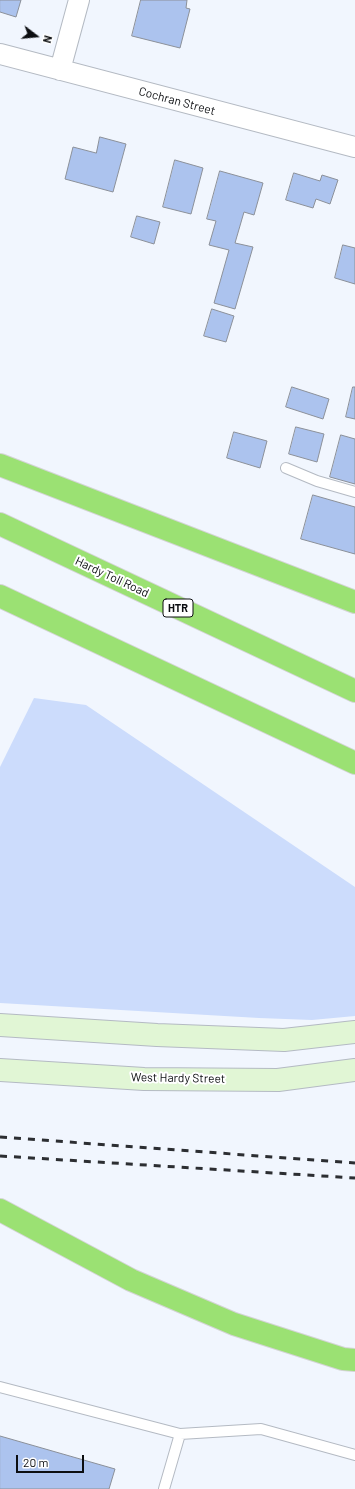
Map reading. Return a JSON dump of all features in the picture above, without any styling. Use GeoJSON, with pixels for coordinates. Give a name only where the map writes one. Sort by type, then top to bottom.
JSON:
{"type":"FeatureCollection","features":[{"type":"Feature","properties":{"kind":"highway"},"geometry":{"type":"LineString","coordinates":[[0,466],[355,602]]}},
{"type":"Feature","properties":{"kind":"highway","name":"Hardy Toll Road"},"geometry":{"type":"LineString","coordinates":[[0,524],[355,691]]}},
{"type":"Feature","properties":{"kind":"highway"},"geometry":{"type":"LineString","coordinates":[[0,596],[355,763]]}},
{"type":"Feature","properties":{"kind":"highway"},"geometry":{"type":"LineString","coordinates":[[0,1210],[138,1283],[234,1324],[349,1360]]}},
{"type":"Feature","properties":{"kind":"main road"},"geometry":{"type":"LineString","coordinates":[[0,1025],[157,1035],[284,1040],[355,1032]]}},
{"type":"Feature","properties":{"kind":"main road","name":"West Hardy Street"},"geometry":{"type":"LineString","coordinates":[[0,1070],[144,1079],[278,1080],[355,1070]]}},
{"type":"Feature","properties":{"kind":"street"},"geometry":{"type":"LineString","coordinates":[[60,70],[79,0]]}},
{"type":"Feature","properties":{"kind":"street","name":"Cochran Street"},"geometry":{"type":"LineString","coordinates":[[0,54],[355,147]]}},
{"type":"Feature","properties":{"kind":"lane"},"geometry":{"type":"LineString","coordinates":[[286,468],[317,481],[355,492]]}},
{"type":"Feature","properties":{"kind":"lane"},"geometry":{"type":"LineString","coordinates":[[0,1387],[180,1434],[261,1429],[355,1455]]}},
{"type":"Feature","properties":{"kind":"lane"},"geometry":{"type":"LineString","coordinates":[[164,1489],[180,1434]]}},
{"type":"Feature","properties":{"kind":"shaded area"},"geometry":{"type":"Polygon","coordinates":[[[34,698],[86,705],[355,887],[355,1016],[312,1020],[0,1003],[0,767],[34,698]]]}},
{"type":"Feature","properties":{"kind":"building"},"geometry":{"type":"Polygon","coordinates":[[[0,0],[21,0],[16,17],[0,12],[0,0]]]}},
{"type":"Feature","properties":{"kind":"building"},"geometry":{"type":"Polygon","coordinates":[[[141,0],[187,0],[186,8],[190,9],[180,48],[132,36],[141,0]]]}},
{"type":"Feature","properties":{"kind":"building"},"geometry":{"type":"Polygon","coordinates":[[[100,137],[126,144],[113,192],[65,179],[73,147],[96,153],[100,137]]]}},
{"type":"Feature","properties":{"kind":"building"},"geometry":{"type":"Polygon","coordinates":[[[175,160],[203,168],[191,214],[163,207],[175,160]]]}},
{"type":"Feature","properties":{"kind":"building"},"geometry":{"type":"Polygon","coordinates":[[[220,171],[263,183],[254,215],[244,212],[235,243],[253,247],[235,309],[214,303],[229,250],[209,245],[216,221],[207,219],[220,171]]]}},
{"type":"Feature","properties":{"kind":"building"},"geometry":{"type":"Polygon","coordinates":[[[294,173],[320,181],[322,175],[338,180],[330,204],[316,199],[313,208],[286,200],[294,173]]]}},
{"type":"Feature","properties":{"kind":"building"},"geometry":{"type":"Polygon","coordinates":[[[137,216],[160,222],[154,244],[131,237],[137,216]]]}},
{"type":"Feature","properties":{"kind":"building"},"geometry":{"type":"Polygon","coordinates":[[[343,245],[355,248],[355,284],[335,278],[343,245]]]}},
{"type":"Feature","properties":{"kind":"building"},"geometry":{"type":"Polygon","coordinates":[[[212,309],[234,316],[226,342],[204,336],[212,309]]]}},
{"type":"Feature","properties":{"kind":"building"},"geometry":{"type":"Polygon","coordinates":[[[292,387],[329,399],[323,419],[286,407],[292,387]]]}},
{"type":"Feature","properties":{"kind":"building"},"geometry":{"type":"Polygon","coordinates":[[[353,387],[355,387],[355,419],[346,417],[353,387]]]}},
{"type":"Feature","properties":{"kind":"building"},"geometry":{"type":"Polygon","coordinates":[[[296,427],[324,434],[317,462],[289,454],[296,427]]]}},
{"type":"Feature","properties":{"kind":"building"},"geometry":{"type":"Polygon","coordinates":[[[234,432],[267,441],[260,468],[227,458],[234,432]]]}},
{"type":"Feature","properties":{"kind":"building"},"geometry":{"type":"Polygon","coordinates":[[[341,435],[355,439],[355,484],[330,477],[341,435]]]}},
{"type":"Feature","properties":{"kind":"building"},"geometry":{"type":"Polygon","coordinates":[[[313,495],[355,507],[355,554],[301,539],[313,495]]]}},
{"type":"Feature","properties":{"kind":"building"},"geometry":{"type":"Polygon","coordinates":[[[0,1436],[115,1469],[109,1489],[0,1489],[0,1436]]]}},
{"type":"Feature","properties":{"kind":"railway"},"geometry":{"type":"LineString","coordinates":[[0,1137],[355,1163]]}},
{"type":"Feature","properties":{"kind":"railway"},"geometry":{"type":"LineString","coordinates":[[0,1156],[355,1178]]}}]}
